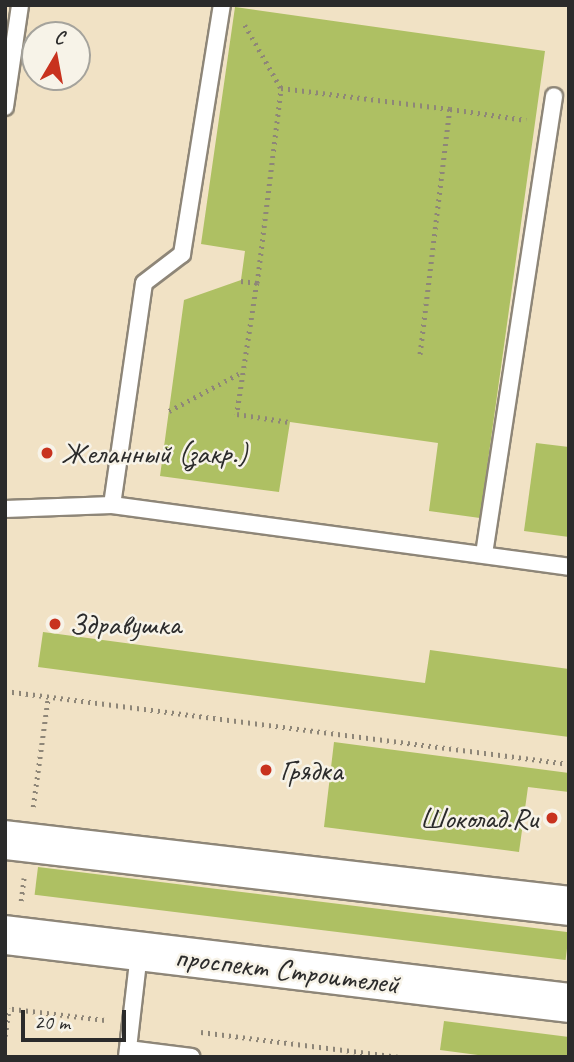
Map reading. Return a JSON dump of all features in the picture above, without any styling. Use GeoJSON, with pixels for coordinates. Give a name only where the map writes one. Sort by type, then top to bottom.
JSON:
{"type":"FeatureCollection","features":[{"type":"Feature","properties":{"kind":"main road"},"geometry":{"type":"LineString","coordinates":[[5,840],[569,906]]}},
{"type":"Feature","properties":{"kind":"main road","name":"проспект Строителей"},"geometry":{"type":"LineString","coordinates":[[5,934],[139,953],[569,1003]]}},
{"type":"Feature","properties":{"kind":"lane"},"geometry":{"type":"LineString","coordinates":[[5,107],[20,5]]}},
{"type":"Feature","properties":{"kind":"lane"},"geometry":{"type":"LineString","coordinates":[[112,505],[144,283],[182,254],[222,5]]}},
{"type":"Feature","properties":{"kind":"lane"},"geometry":{"type":"LineString","coordinates":[[484,554],[554,96]]}},
{"type":"Feature","properties":{"kind":"lane"},"geometry":{"type":"LineString","coordinates":[[5,509],[112,505],[569,567]]}},
{"type":"Feature","properties":{"kind":"lane"},"geometry":{"type":"LineString","coordinates":[[139,953],[127,1053],[191,1057]]}},
{"type":"Feature","properties":{"kind":"path"},"geometry":{"type":"LineString","coordinates":[[241,17],[281,88],[257,283],[237,414],[289,422]]}},
{"type":"Feature","properties":{"kind":"path"},"geometry":{"type":"LineString","coordinates":[[281,88],[550,123]]}},
{"type":"Feature","properties":{"kind":"path"},"geometry":{"type":"LineString","coordinates":[[420,356],[450,109]]}},
{"type":"Feature","properties":{"kind":"path"},"geometry":{"type":"LineString","coordinates":[[241,281],[257,283]]}},
{"type":"Feature","properties":{"kind":"path"},"geometry":{"type":"LineString","coordinates":[[169,411],[243,372]]}},
{"type":"Feature","properties":{"kind":"path"},"geometry":{"type":"LineString","coordinates":[[5,691],[569,764]]}},
{"type":"Feature","properties":{"kind":"path"},"geometry":{"type":"LineString","coordinates":[[5,1036],[9,1008]]}},
{"type":"Feature","properties":{"kind":"green space"},"geometry":{"type":"Polygon","coordinates":[[[235,7],[545,51],[480,518],[429,511],[438,443],[290,422],[279,492],[160,476],[184,300],[241,280],[245,251],[201,244],[235,7]]]}},
{"type":"Feature","properties":{"kind":"green space"},"geometry":{"type":"Polygon","coordinates":[[[536,443],[569,447],[569,537],[524,531],[536,443]]]}},
{"type":"Feature","properties":{"kind":"green space"},"geometry":{"type":"Polygon","coordinates":[[[43,632],[425,683],[430,650],[569,669],[569,737],[38,667],[43,632]]]}},
{"type":"Feature","properties":{"kind":"green space"},"geometry":{"type":"Polygon","coordinates":[[[334,742],[569,773],[569,792],[528,787],[519,852],[324,827],[334,742]]]}},
{"type":"Feature","properties":{"kind":"green space"},"geometry":{"type":"Polygon","coordinates":[[[38,867],[569,932],[566,960],[35,895],[38,867]]]}},
{"type":"Feature","properties":{"kind":"green space"},"geometry":{"type":"Polygon","coordinates":[[[444,1021],[569,1037],[569,1057],[493,1057],[440,1050],[444,1021]]]}},
{"type":"Feature","properties":{"kind":"place","name":"Желанный (закр.)"},"geometry":{"type":"Point","coordinates":[47,453]}},
{"type":"Feature","properties":{"kind":"place","name":"Здравушка"},"geometry":{"type":"Point","coordinates":[55,624]}},
{"type":"Feature","properties":{"kind":"place","name":"Грядка"},"geometry":{"type":"Point","coordinates":[266,770]}},
{"type":"Feature","properties":{"kind":"place","name":"Шоколад.Ru"},"geometry":{"type":"Point","coordinates":[552,818]}}]}
